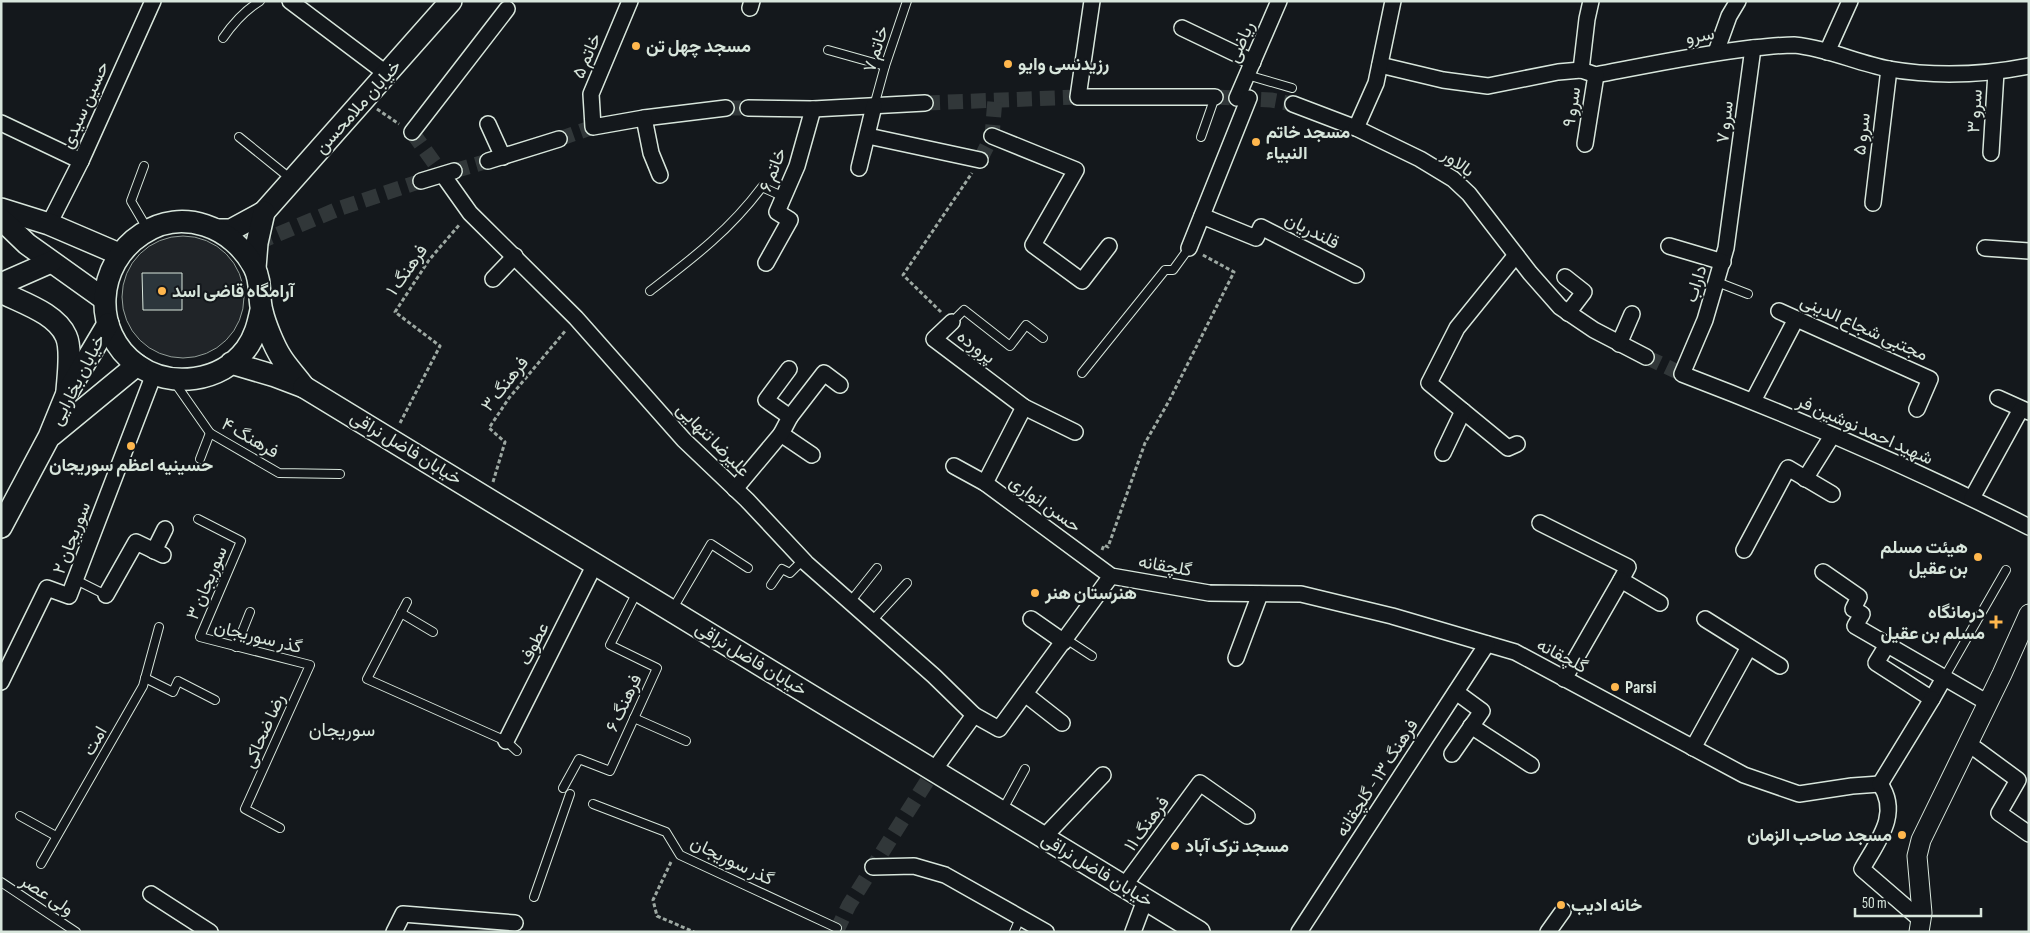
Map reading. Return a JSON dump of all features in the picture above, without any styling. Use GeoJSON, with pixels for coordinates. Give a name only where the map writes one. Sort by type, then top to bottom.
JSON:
{"type":"FeatureCollection","features":[{"type":"Feature","properties":{"kind":"main road","name":"خیابان ملامحسن"},"geometry":{"type":"LineString","coordinates":[[264,212],[451,1]]}},
{"type":"Feature","properties":{"kind":"main road"},"geometry":{"type":"LineString","coordinates":[[1,209],[49,224],[119,254]]}},
{"type":"Feature","properties":{"kind":"main road"},"geometry":{"type":"LineString","coordinates":[[218,230],[231,230],[264,212]]}},
{"type":"Feature","properties":{"kind":"main road"},"geometry":{"type":"LineString","coordinates":[[264,212],[256,243],[255,268],[261,289],[262,310],[280,357],[304,386]]}},
{"type":"Feature","properties":{"kind":"main road"},"geometry":{"type":"LineString","coordinates":[[1,219],[27,244],[104,299]]}},
{"type":"Feature","properties":{"kind":"main road"},"geometry":{"type":"LineString","coordinates":[[255,268],[240,246],[218,230],[201,224],[183,221],[165,224],[148,230],[132,240],[119,254],[110,270],[104,299],[108,324],[119,347],[155,373],[200,377],[213,374],[231,363],[246,349],[256,331],[262,310]]}},
{"type":"Feature","properties":{"kind":"main road"},"geometry":{"type":"LineString","coordinates":[[1,284],[51,262]]}},
{"type":"Feature","properties":{"kind":"main road"},"geometry":{"type":"LineString","coordinates":[[1,292],[50,318],[66,336],[68,360],[67,393]]}},
{"type":"Feature","properties":{"kind":"main road","name":"خیابان بخارایی"},"geometry":{"type":"LineString","coordinates":[[1,527],[49,437],[67,393],[108,324]]}},
{"type":"Feature","properties":{"kind":"main road"},"geometry":{"type":"LineString","coordinates":[[231,363],[304,386]]}},
{"type":"Feature","properties":{"kind":"main road","name":"خیابان بخارایی"},"geometry":{"type":"LineString","coordinates":[[49,437],[155,373]]}},
{"type":"Feature","properties":{"kind":"main road","name":"خیابان فاضل نراقی"},"geometry":{"type":"LineString","coordinates":[[304,386],[1199,932]]}},
{"type":"Feature","properties":{"kind":"street","name":"حسین سیدی"},"geometry":{"type":"LineString","coordinates":[[49,224],[81,161],[153,1]]}},
{"type":"Feature","properties":{"kind":"street"},"geometry":{"type":"LineString","coordinates":[[290,1],[387,74]]}},
{"type":"Feature","properties":{"kind":"street","name":"خاتم ۵"},"geometry":{"type":"LineString","coordinates":[[630,1],[591,94],[593,127],[644,118]]}},
{"type":"Feature","properties":{"kind":"street"},"geometry":{"type":"LineString","coordinates":[[1092,1],[1078,97],[1215,97]]}},
{"type":"Feature","properties":{"kind":"street","name":"ریاضی"},"geometry":{"type":"LineString","coordinates":[[1189,248],[1243,98],[1250,68],[1279,1]]}},
{"type":"Feature","properties":{"kind":"street"},"geometry":{"type":"LineString","coordinates":[[1356,128],[1370,100],[1380,65],[1393,1]]}},
{"type":"Feature","properties":{"kind":"street"},"geometry":{"type":"LineString","coordinates":[[1581,70],[1587,18],[1591,1]]}},
{"type":"Feature","properties":{"kind":"street"},"geometry":{"type":"LineString","coordinates":[[1716,52],[1729,16],[1738,1]]}},
{"type":"Feature","properties":{"kind":"street"},"geometry":{"type":"LineString","coordinates":[[1826,52],[1850,1]]}},
{"type":"Feature","properties":{"kind":"street"},"geometry":{"type":"LineString","coordinates":[[412,132],[507,9]]}},
{"type":"Feature","properties":{"kind":"street"},"geometry":{"type":"LineString","coordinates":[[1182,28],[1250,68]]}},
{"type":"Feature","properties":{"kind":"street","name":"سرو"},"geometry":{"type":"LineString","coordinates":[[1380,65],[1443,80],[1488,86],[1558,72],[1581,70],[1596,75],[1716,52],[1791,45],[1826,52],[1889,69],[1949,74],[1996,72],[2029,66]]}},
{"type":"Feature","properties":{"kind":"street","name":"سرو ۷"},"geometry":{"type":"LineString","coordinates":[[1734,201],[1753,48]]}},
{"type":"Feature","properties":{"kind":"street","name":"سرو ۵"},"geometry":{"type":"LineString","coordinates":[[1873,203],[1889,69]]}},
{"type":"Feature","properties":{"kind":"street","name":"سرو ۳"},"geometry":{"type":"LineString","coordinates":[[1991,153],[1996,72]]}},
{"type":"Feature","properties":{"kind":"street","name":"سرو ۹"},"geometry":{"type":"LineString","coordinates":[[1585,144],[1596,75]]}},
{"type":"Feature","properties":{"kind":"street"},"geometry":{"type":"LineString","coordinates":[[748,108],[813,109],[925,103]]}},
{"type":"Feature","properties":{"kind":"street","name":"بالاور"},"geometry":{"type":"LineString","coordinates":[[1293,104],[1356,128],[1453,179],[1469,194],[1544,291],[1568,313],[1646,357]]}},
{"type":"Feature","properties":{"kind":"street"},"geometry":{"type":"LineString","coordinates":[[859,168],[874,106]]}},
{"type":"Feature","properties":{"kind":"street"},"geometry":{"type":"LineString","coordinates":[[660,175],[650,153],[644,118],[726,108]]}},
{"type":"Feature","properties":{"kind":"street","name":"خاتم ۶"},"geometry":{"type":"LineString","coordinates":[[766,263],[790,220],[777,212],[797,166],[813,109]]}},
{"type":"Feature","properties":{"kind":"street"},"geometry":{"type":"LineString","coordinates":[[1,123],[81,161]]}},
{"type":"Feature","properties":{"kind":"street"},"geometry":{"type":"LineString","coordinates":[[488,124],[496,159],[558,139]]}},
{"type":"Feature","properties":{"kind":"street"},"geometry":{"type":"LineString","coordinates":[[868,136],[980,160]]}},
{"type":"Feature","properties":{"kind":"street"},"geometry":{"type":"LineString","coordinates":[[992,136],[1076,170],[1033,245],[1082,281],[1109,246]]}},
{"type":"Feature","properties":{"kind":"street","name":"علیرضا تنهایی"},"geometry":{"type":"LineString","coordinates":[[421,181],[449,173],[470,213],[576,318],[684,440],[736,489],[803,560],[974,715],[998,729],[1025,694]]}},
{"type":"Feature","properties":{"kind":"street","name":"داراب"},"geometry":{"type":"LineString","coordinates":[[1682,374],[1705,320],[1717,282],[1723,262],[1734,201]]}},
{"type":"Feature","properties":{"kind":"street","name":"قلندریان"},"geometry":{"type":"LineString","coordinates":[[1202,216],[1256,238],[1261,226],[1356,274]]}},
{"type":"Feature","properties":{"kind":"street"},"geometry":{"type":"LineString","coordinates":[[1669,246],[1723,262]]}},
{"type":"Feature","properties":{"kind":"street"},"geometry":{"type":"LineString","coordinates":[[1985,248],[2029,252]]}},
{"type":"Feature","properties":{"kind":"street"},"geometry":{"type":"LineString","coordinates":[[1516,254],[1457,328],[1429,383],[1508,448],[1517,444]]}},
{"type":"Feature","properties":{"kind":"street"},"geometry":{"type":"LineString","coordinates":[[493,279],[515,256]]}},
{"type":"Feature","properties":{"kind":"street"},"geometry":{"type":"LineString","coordinates":[[1565,277],[1584,292],[1568,313]]}},
{"type":"Feature","properties":{"kind":"street","name":"مجتبی شجاع الدینی"},"geometry":{"type":"LineString","coordinates":[[1779,312],[1930,379],[1917,408]]}},
{"type":"Feature","properties":{"kind":"street"},"geometry":{"type":"LineString","coordinates":[[1620,344],[1632,314]]}},
{"type":"Feature","properties":{"kind":"street"},"geometry":{"type":"LineString","coordinates":[[1753,401],[1796,319]]}},
{"type":"Feature","properties":{"kind":"street","name":"پرورده"},"geometry":{"type":"LineString","coordinates":[[952,322],[934,339],[1024,407],[1075,432]]}},
{"type":"Feature","properties":{"kind":"street"},"geometry":{"type":"LineString","coordinates":[[789,370],[766,400],[790,417]]}},
{"type":"Feature","properties":{"kind":"street","name":"سوریجان ۲"},"geometry":{"type":"LineString","coordinates":[[1,682],[47,588],[69,596],[155,373]]}},
{"type":"Feature","properties":{"kind":"street"},"geometry":{"type":"LineString","coordinates":[[736,489],[781,434],[790,417],[824,373],[840,385]]}},
{"type":"Feature","properties":{"kind":"street","name":"شهید احمد نوشین فر"},"geometry":{"type":"LineString","coordinates":[[1682,374],[1753,401],[1972,498],[2029,528]]}},
{"type":"Feature","properties":{"kind":"street"},"geometry":{"type":"LineString","coordinates":[[1972,498],[2025,410],[1998,398]]}},
{"type":"Feature","properties":{"kind":"street"},"geometry":{"type":"LineString","coordinates":[[984,483],[1024,407]]}},
{"type":"Feature","properties":{"kind":"street"},"geometry":{"type":"LineString","coordinates":[[1443,453],[1463,411]]}},
{"type":"Feature","properties":{"kind":"street"},"geometry":{"type":"LineString","coordinates":[[781,434],[812,455]]}},
{"type":"Feature","properties":{"kind":"street"},"geometry":{"type":"LineString","coordinates":[[1805,478],[1832,436]]}},
{"type":"Feature","properties":{"kind":"street","name":"حسن انواری"},"geometry":{"type":"LineString","coordinates":[[954,466],[984,483],[1111,576]]}},
{"type":"Feature","properties":{"kind":"street"},"geometry":{"type":"LineString","coordinates":[[1744,550],[1788,468],[1832,494]]}},
{"type":"Feature","properties":{"kind":"street"},"geometry":{"type":"LineString","coordinates":[[1540,522],[1628,567],[1564,679]]}},
{"type":"Feature","properties":{"kind":"street"},"geometry":{"type":"LineString","coordinates":[[106,595],[136,542],[159,553],[165,529]]}},
{"type":"Feature","properties":{"kind":"street","name":"عطوف"},"geometry":{"type":"LineString","coordinates":[[511,746],[595,564]]}},
{"type":"Feature","properties":{"kind":"street"},"geometry":{"type":"LineString","coordinates":[[1823,572],[1859,597],[1853,609],[1862,614],[1855,626],[1988,703]]}},
{"type":"Feature","properties":{"kind":"street"},"geometry":{"type":"LineString","coordinates":[[1062,723],[1025,694],[1111,576]]}},
{"type":"Feature","properties":{"kind":"street","name":"گلچقانه"},"geometry":{"type":"LineString","coordinates":[[1111,576],[1209,593],[1301,594],[1392,616],[1515,652],[1744,776],[1799,794],[1859,785],[1880,784]]}},
{"type":"Feature","properties":{"kind":"street"},"geometry":{"type":"LineString","coordinates":[[1621,580],[1660,603]]}},
{"type":"Feature","properties":{"kind":"street"},"geometry":{"type":"LineString","coordinates":[[1236,658],[1260,594]]}},
{"type":"Feature","properties":{"kind":"street"},"geometry":{"type":"LineString","coordinates":[[1920,926],[1917,856],[1921,840],[1969,744],[2029,614]]}},
{"type":"Feature","properties":{"kind":"street"},"geometry":{"type":"LineString","coordinates":[[1032,619],[1065,641]]}},
{"type":"Feature","properties":{"kind":"street"},"geometry":{"type":"LineString","coordinates":[[1705,620],[1780,666]]}},
{"type":"Feature","properties":{"kind":"street","name":"فرهنگ ۱۳ - گلچقانه"},"geometry":{"type":"LineString","coordinates":[[1299,932],[1487,644]]}},
{"type":"Feature","properties":{"kind":"street"},"geometry":{"type":"LineString","coordinates":[[1886,644],[1876,663],[1932,699]]}},
{"type":"Feature","properties":{"kind":"street"},"geometry":{"type":"LineString","coordinates":[[1693,748],[1748,647]]}},
{"type":"Feature","properties":{"kind":"street"},"geometry":{"type":"LineString","coordinates":[[1920,926],[1862,869],[1889,819],[1886,793],[1880,784],[1944,678]]}},
{"type":"Feature","properties":{"kind":"street"},"geometry":{"type":"LineString","coordinates":[[1452,754],[1482,711],[1456,692]]}},
{"type":"Feature","properties":{"kind":"street"},"geometry":{"type":"LineString","coordinates":[[934,770],[974,715]]}},
{"type":"Feature","properties":{"kind":"street"},"geometry":{"type":"LineString","coordinates":[[1472,726],[1531,765]]}},
{"type":"Feature","properties":{"kind":"street"},"geometry":{"type":"LineString","coordinates":[[1969,744],[2018,780],[1999,813],[2029,834]]}},
{"type":"Feature","properties":{"kind":"street"},"geometry":{"type":"LineString","coordinates":[[1044,837],[1102,775]]}},
{"type":"Feature","properties":{"kind":"street","name":"فرهنگ ۱۱"},"geometry":{"type":"LineString","coordinates":[[1124,886],[1200,784],[1247,816]]}},
{"type":"Feature","properties":{"kind":"street"},"geometry":{"type":"LineString","coordinates":[[873,867],[914,866],[945,875],[1046,932]]}},
{"type":"Feature","properties":{"kind":"street"},"geometry":{"type":"LineString","coordinates":[[151,894],[210,932]]}},
{"type":"Feature","properties":{"kind":"street"},"geometry":{"type":"LineString","coordinates":[[1133,932],[1145,900]]}},
{"type":"Feature","properties":{"kind":"street"},"geometry":{"type":"LineString","coordinates":[[1548,932],[1563,911]]}},
{"type":"Feature","properties":{"kind":"street"},"geometry":{"type":"LineString","coordinates":[[394,932],[403,914],[515,923]]}},
{"type":"Feature","properties":{"kind":"lane"},"geometry":{"type":"LineString","coordinates":[[223,38],[246,9],[260,1]]}},
{"type":"Feature","properties":{"kind":"lane","name":"خاتم ۷"},"geometry":{"type":"LineString","coordinates":[[874,106],[907,1]]}},
{"type":"Feature","properties":{"kind":"lane"},"geometry":{"type":"LineString","coordinates":[[828,50],[885,66]]}},
{"type":"Feature","properties":{"kind":"lane"},"geometry":{"type":"LineString","coordinates":[[1250,68],[1292,88]]}},
{"type":"Feature","properties":{"kind":"lane"},"geometry":{"type":"LineString","coordinates":[[1201,137],[1215,97]]}},
{"type":"Feature","properties":{"kind":"lane"},"geometry":{"type":"LineString","coordinates":[[239,137],[292,180]]}},
{"type":"Feature","properties":{"kind":"lane"},"geometry":{"type":"LineString","coordinates":[[144,166],[131,201],[148,230]]}},
{"type":"Feature","properties":{"kind":"lane"},"geometry":{"type":"LineString","coordinates":[[650,291],[706,248],[730,226],[762,187],[784,197]]}},
{"type":"Feature","properties":{"kind":"lane"},"geometry":{"type":"LineString","coordinates":[[1082,373],[1165,270],[1172,270],[1189,248]]}},
{"type":"Feature","properties":{"kind":"lane"},"geometry":{"type":"LineString","coordinates":[[1717,282],[1748,294]]}},
{"type":"Feature","properties":{"kind":"lane"},"geometry":{"type":"LineString","coordinates":[[952,322],[964,310],[1010,346],[1026,325],[1043,338]]}},
{"type":"Feature","properties":{"kind":"lane","name":"فرهنگ ۴"},"geometry":{"type":"LineString","coordinates":[[155,373],[210,433],[280,472],[340,474]]}},
{"type":"Feature","properties":{"kind":"lane"},"geometry":{"type":"LineString","coordinates":[[200,459],[210,433]]}},
{"type":"Feature","properties":{"kind":"lane","name":"سوریجان ۳"},"geometry":{"type":"LineString","coordinates":[[198,519],[241,541],[200,637]]}},
{"type":"Feature","properties":{"kind":"lane"},"geometry":{"type":"LineString","coordinates":[[671,610],[711,544],[748,568]]}},
{"type":"Feature","properties":{"kind":"lane"},"geometry":{"type":"LineString","coordinates":[[771,585],[782,569],[790,573],[803,560]]}},
{"type":"Feature","properties":{"kind":"lane"},"geometry":{"type":"LineString","coordinates":[[850,602],[877,568]]}},
{"type":"Feature","properties":{"kind":"lane"},"geometry":{"type":"LineString","coordinates":[[1944,678],[2006,570]]}},
{"type":"Feature","properties":{"kind":"lane"},"geometry":{"type":"LineString","coordinates":[[76,580],[106,595]]}},
{"type":"Feature","properties":{"kind":"lane"},"geometry":{"type":"LineString","coordinates":[[872,621],[907,583]]}},
{"type":"Feature","properties":{"kind":"lane","name":"فرهنگ ۶"},"geometry":{"type":"LineString","coordinates":[[563,788],[579,759],[610,770],[658,668],[610,645],[638,590]]}},
{"type":"Feature","properties":{"kind":"lane"},"geometry":{"type":"LineString","coordinates":[[407,602],[367,679],[511,746]]}},
{"type":"Feature","properties":{"kind":"lane"},"geometry":{"type":"LineString","coordinates":[[236,647],[250,612]]}},
{"type":"Feature","properties":{"kind":"lane"},"geometry":{"type":"LineString","coordinates":[[401,613],[434,632]]}},
{"type":"Feature","properties":{"kind":"lane","name":"امت"},"geometry":{"type":"LineString","coordinates":[[41,864],[134,704],[145,678],[159,627]]}},
{"type":"Feature","properties":{"kind":"lane","name":"گذر سوریجان"},"geometry":{"type":"LineString","coordinates":[[200,637],[310,665]]}},
{"type":"Feature","properties":{"kind":"lane"},"geometry":{"type":"LineString","coordinates":[[1065,641],[1092,656]]}},
{"type":"Feature","properties":{"kind":"lane","name":"رضا ضحاکی"},"geometry":{"type":"LineString","coordinates":[[280,828],[245,809],[310,665]]}},
{"type":"Feature","properties":{"kind":"lane"},"geometry":{"type":"LineString","coordinates":[[145,678],[172,692],[178,681],[215,700]]}},
{"type":"Feature","properties":{"kind":"lane"},"geometry":{"type":"LineString","coordinates":[[634,718],[686,741]]}},
{"type":"Feature","properties":{"kind":"lane"},"geometry":{"type":"LineString","coordinates":[[1001,812],[1025,769]]}},
{"type":"Feature","properties":{"kind":"lane"},"geometry":{"type":"LineString","coordinates":[[534,897],[570,794]]}},
{"type":"Feature","properties":{"kind":"lane","name":"گذر سوریجان"},"geometry":{"type":"LineString","coordinates":[[593,804],[666,832],[680,855],[837,928]]}},
{"type":"Feature","properties":{"kind":"lane"},"geometry":{"type":"LineString","coordinates":[[20,816],[56,836]]}},
{"type":"Feature","properties":{"kind":"lane","name":"ولی عصر"},"geometry":{"type":"LineString","coordinates":[[1,882],[76,932]]}},
{"type":"Feature","properties":{"kind":"lane"},"geometry":{"type":"LineString","coordinates":[[1014,932],[1020,918]]}},
{"type":"Feature","properties":{"kind":"path"},"geometry":{"type":"LineString","coordinates":[[363,100],[412,132]]}},
{"type":"Feature","properties":{"kind":"path","name":"پرورده"},"geometry":{"type":"LineString","coordinates":[[952,322],[903,274],[980,160]]}},
{"type":"Feature","properties":{"kind":"path","name":"فرهنگ ۱"},"geometry":{"type":"LineString","coordinates":[[392,440],[440,346],[395,312],[429,260],[470,213]]}},
{"type":"Feature","properties":{"kind":"path"},"geometry":{"type":"LineString","coordinates":[[1095,564],[1104,545],[1108,547],[1145,443],[1169,401],[1234,272],[1189,248]]}},
{"type":"Feature","properties":{"kind":"path","name":"فرهنگ ۳"},"geometry":{"type":"LineString","coordinates":[[488,499],[505,442],[489,428],[509,398],[576,318]]}},
{"type":"Feature","properties":{"kind":"path"},"geometry":{"type":"LineString","coordinates":[[677,850],[653,900],[657,916],[694,932]]}},
{"type":"Feature","properties":{"kind":"shaded area"},"geometry":{"type":"Polygon","coordinates":[[[183,236],[206,240],[226,254],[240,274],[244,297],[240,320],[226,340],[206,354],[183,358],[160,354],[140,340],[126,320],[122,297],[126,274],[140,254],[160,240],[183,236]]]}},
{"type":"Feature","properties":{"kind":"building","name":"آرامگاه قاضی اسد"},"geometry":{"type":"Polygon","coordinates":[[[142,273],[182,273],[182,310],[143,310],[142,273]]]}},
{"type":"Feature","properties":{"kind":"tunnel"},"geometry":{"type":"LineString","coordinates":[[925,103],[1078,97]]}},
{"type":"Feature","properties":{"kind":"tunnel"},"geometry":{"type":"LineString","coordinates":[[1215,97],[1271,100],[1293,104]]}},
{"type":"Feature","properties":{"kind":"tunnel"},"geometry":{"type":"LineString","coordinates":[[980,160],[992,136],[995,99]]}},
{"type":"Feature","properties":{"kind":"tunnel"},"geometry":{"type":"LineString","coordinates":[[726,108],[748,108]]}},
{"type":"Feature","properties":{"kind":"tunnel"},"geometry":{"type":"LineString","coordinates":[[559,139],[593,127]]}},
{"type":"Feature","properties":{"kind":"tunnel"},"geometry":{"type":"LineString","coordinates":[[412,132],[443,175]]}},
{"type":"Feature","properties":{"kind":"tunnel"},"geometry":{"type":"LineString","coordinates":[[454,171],[488,161]]}},
{"type":"Feature","properties":{"kind":"tunnel"},"geometry":{"type":"LineString","coordinates":[[257,243],[338,209],[421,181]]}},
{"type":"Feature","properties":{"kind":"tunnel"},"geometry":{"type":"LineString","coordinates":[[1646,357],[1682,374]]}},
{"type":"Feature","properties":{"kind":"tunnel"},"geometry":{"type":"LineString","coordinates":[[836,932],[849,905],[934,770]]}},
{"type":"Feature","properties":{"kind":"place","name":"مسجد چهل تن"},"geometry":{"type":"Point","coordinates":[636,46]}},
{"type":"Feature","properties":{"kind":"place","name":"رزیدنسی وایو"},"geometry":{"type":"Point","coordinates":[1008,64]}},
{"type":"Feature","properties":{"kind":"place","name":"مسجد خاتم النبیاء"},"geometry":{"type":"Point","coordinates":[1256,142]}},
{"type":"Feature","properties":{"kind":"place","name":"آرامگاه قاضی اسد"},"geometry":{"type":"Point","coordinates":[162,291]}},
{"type":"Feature","properties":{"kind":"place","name":"حسینیه اعظم سوریجان"},"geometry":{"type":"Point","coordinates":[131,446]}},
{"type":"Feature","properties":{"kind":"place","name":"هیئت مسلم بن عقیل"},"geometry":{"type":"Point","coordinates":[1978,557]}},
{"type":"Feature","properties":{"kind":"place","name":"هنرستان هنر"},"geometry":{"type":"Point","coordinates":[1035,593]}},
{"type":"Feature","properties":{"kind":"place","name":"درمانگاه مسلم بن عقیل"},"geometry":{"type":"Point","coordinates":[1996,622]}},
{"type":"Feature","properties":{"kind":"place","name":"Parsi"},"geometry":{"type":"Point","coordinates":[1615,687]}},
{"type":"Feature","properties":{"kind":"place","name":"مسجد صاحب الزمان"},"geometry":{"type":"Point","coordinates":[1902,835]}},
{"type":"Feature","properties":{"kind":"place","name":"مسجد ترک آباد"},"geometry":{"type":"Point","coordinates":[1175,846]}},
{"type":"Feature","properties":{"kind":"place","name":"خانه ادیب"},"geometry":{"type":"Point","coordinates":[1561,905]}},
{"type":"Feature","properties":{"kind":"district","name":"سوریجان"},"geometry":{"type":"Point","coordinates":[342,730]}}]}
